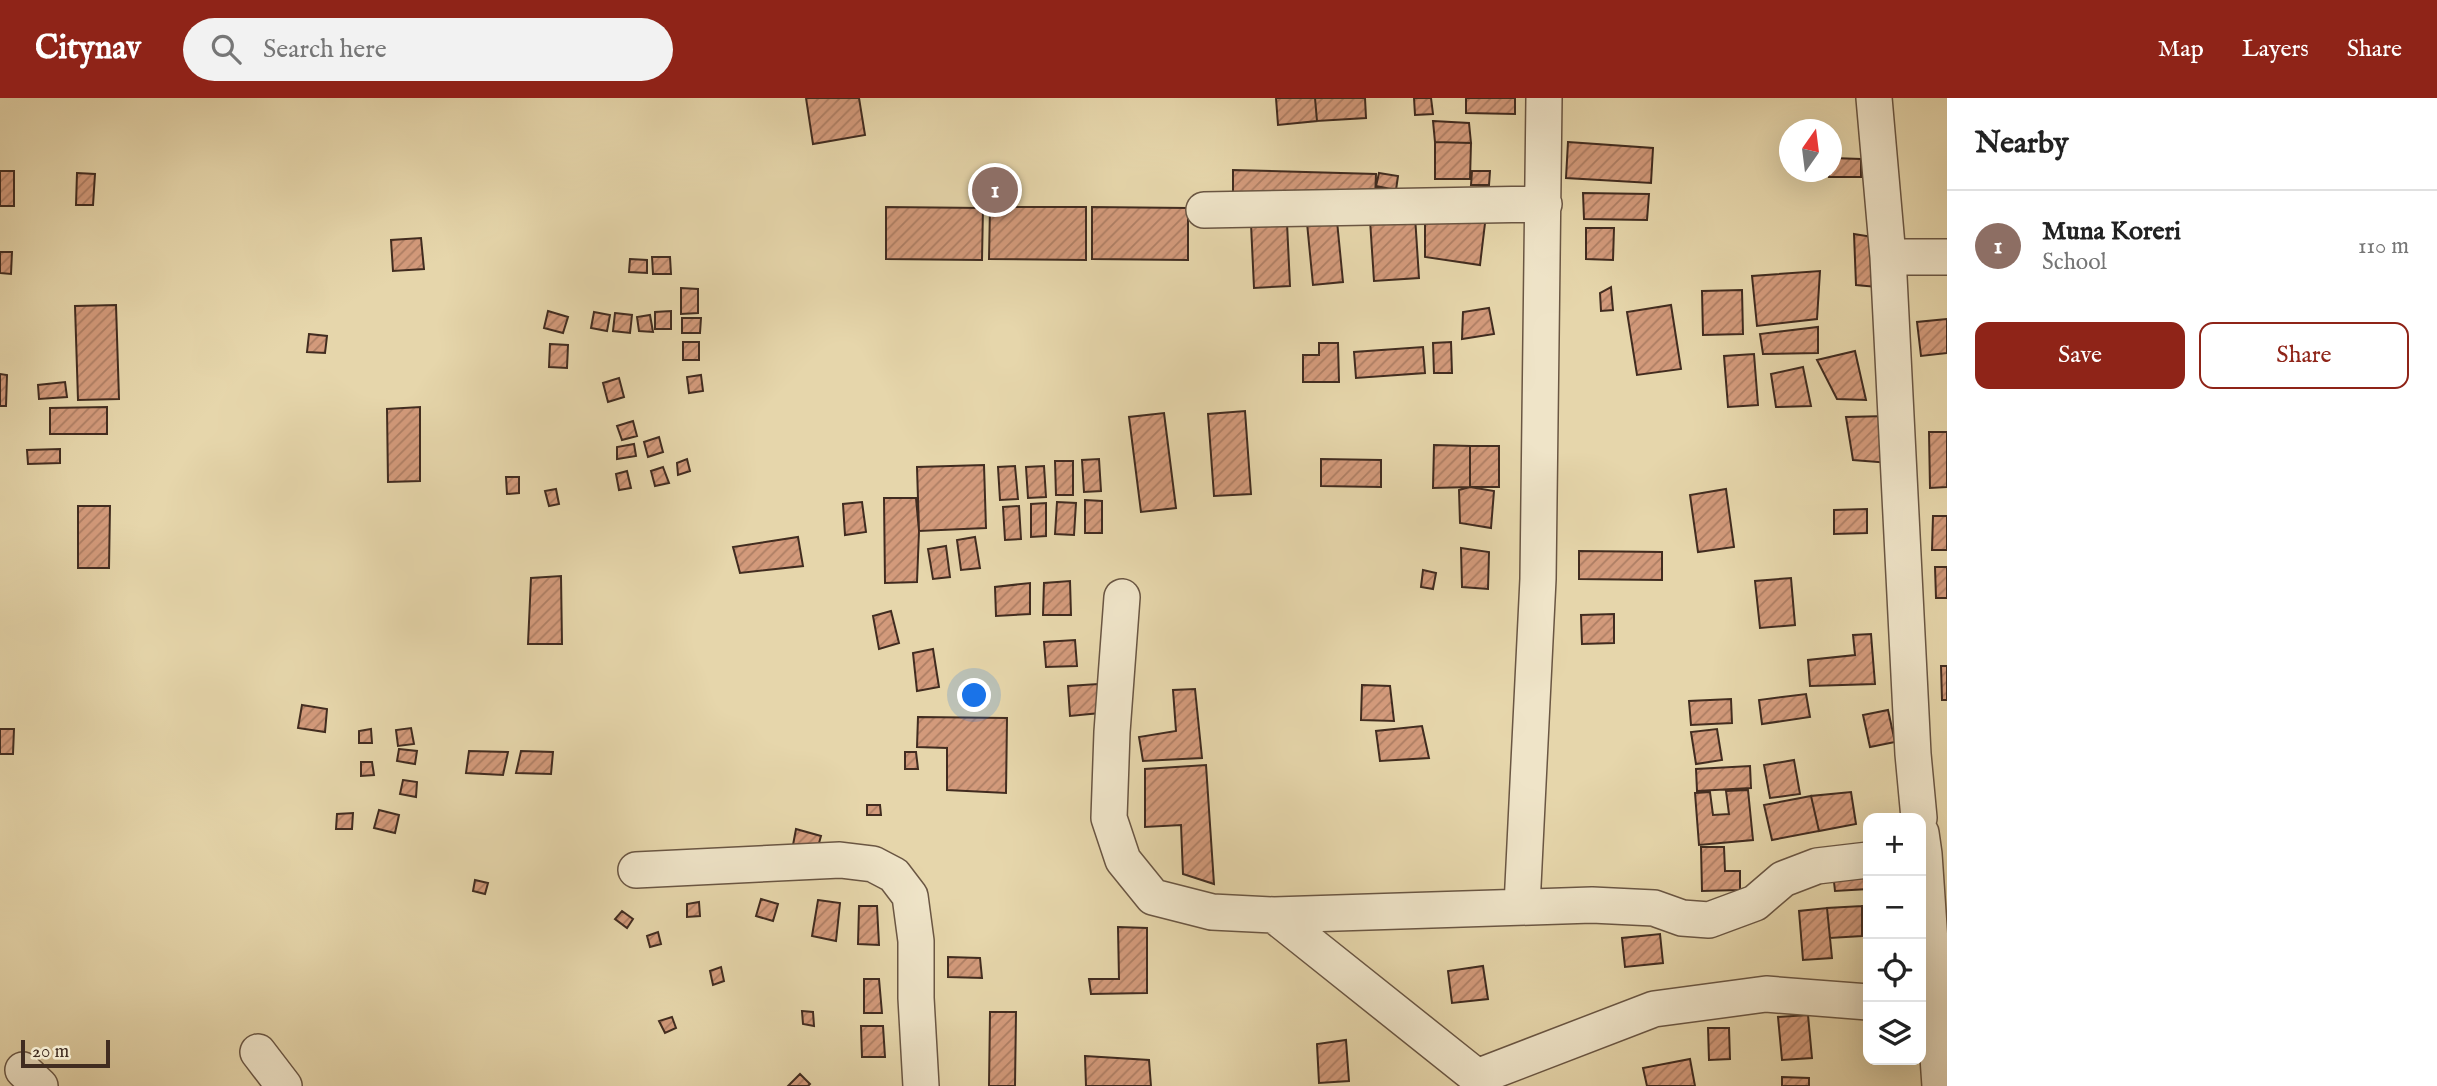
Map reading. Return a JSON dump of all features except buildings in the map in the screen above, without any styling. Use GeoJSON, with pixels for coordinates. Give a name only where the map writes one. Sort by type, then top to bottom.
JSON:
{"type":"FeatureCollection","features":[{"type":"Feature","properties":{"kind":"street"},"geometry":{"type":"LineString","coordinates":[[1522,906],[1538,579],[1544,98]]}},
{"type":"Feature","properties":{"kind":"street"},"geometry":{"type":"LineString","coordinates":[[1874,98],[1888,257],[1913,754],[1919,813]]}},
{"type":"Feature","properties":{"kind":"street"},"geometry":{"type":"LineString","coordinates":[[1204,210],[1544,204]]}},
{"type":"Feature","properties":{"kind":"street"},"geometry":{"type":"LineString","coordinates":[[1888,257],[1947,257]]}},
{"type":"Feature","properties":{"kind":"street"},"geometry":{"type":"LineString","coordinates":[[1122,597],[1109,818],[1123,860],[1153,897],[1212,912],[1274,915],[1591,905],[1654,908],[1682,918],[1709,920],[1755,903],[1783,878],[1817,866],[1863,861]]}},
{"type":"Feature","properties":{"kind":"street"},"geometry":{"type":"LineString","coordinates":[[636,870],[840,860],[873,864],[894,876],[910,896],[916,942],[921,1086]]}},
{"type":"Feature","properties":{"kind":"street"},"geometry":{"type":"LineString","coordinates":[[1923,876],[1928,1012],[1942,1075]]}},
{"type":"Feature","properties":{"kind":"street"},"geometry":{"type":"LineString","coordinates":[[1274,915],[1478,1081],[1654,1009],[1766,994],[1863,1002]]}},
{"type":"Feature","properties":{"kind":"street"},"geometry":{"type":"LineString","coordinates":[[258,1052],[284,1086]]}},
{"type":"Feature","properties":{"kind":"place","name":"Muna Koreri"},"geometry":{"type":"Point","coordinates":[995,190]}}]}
